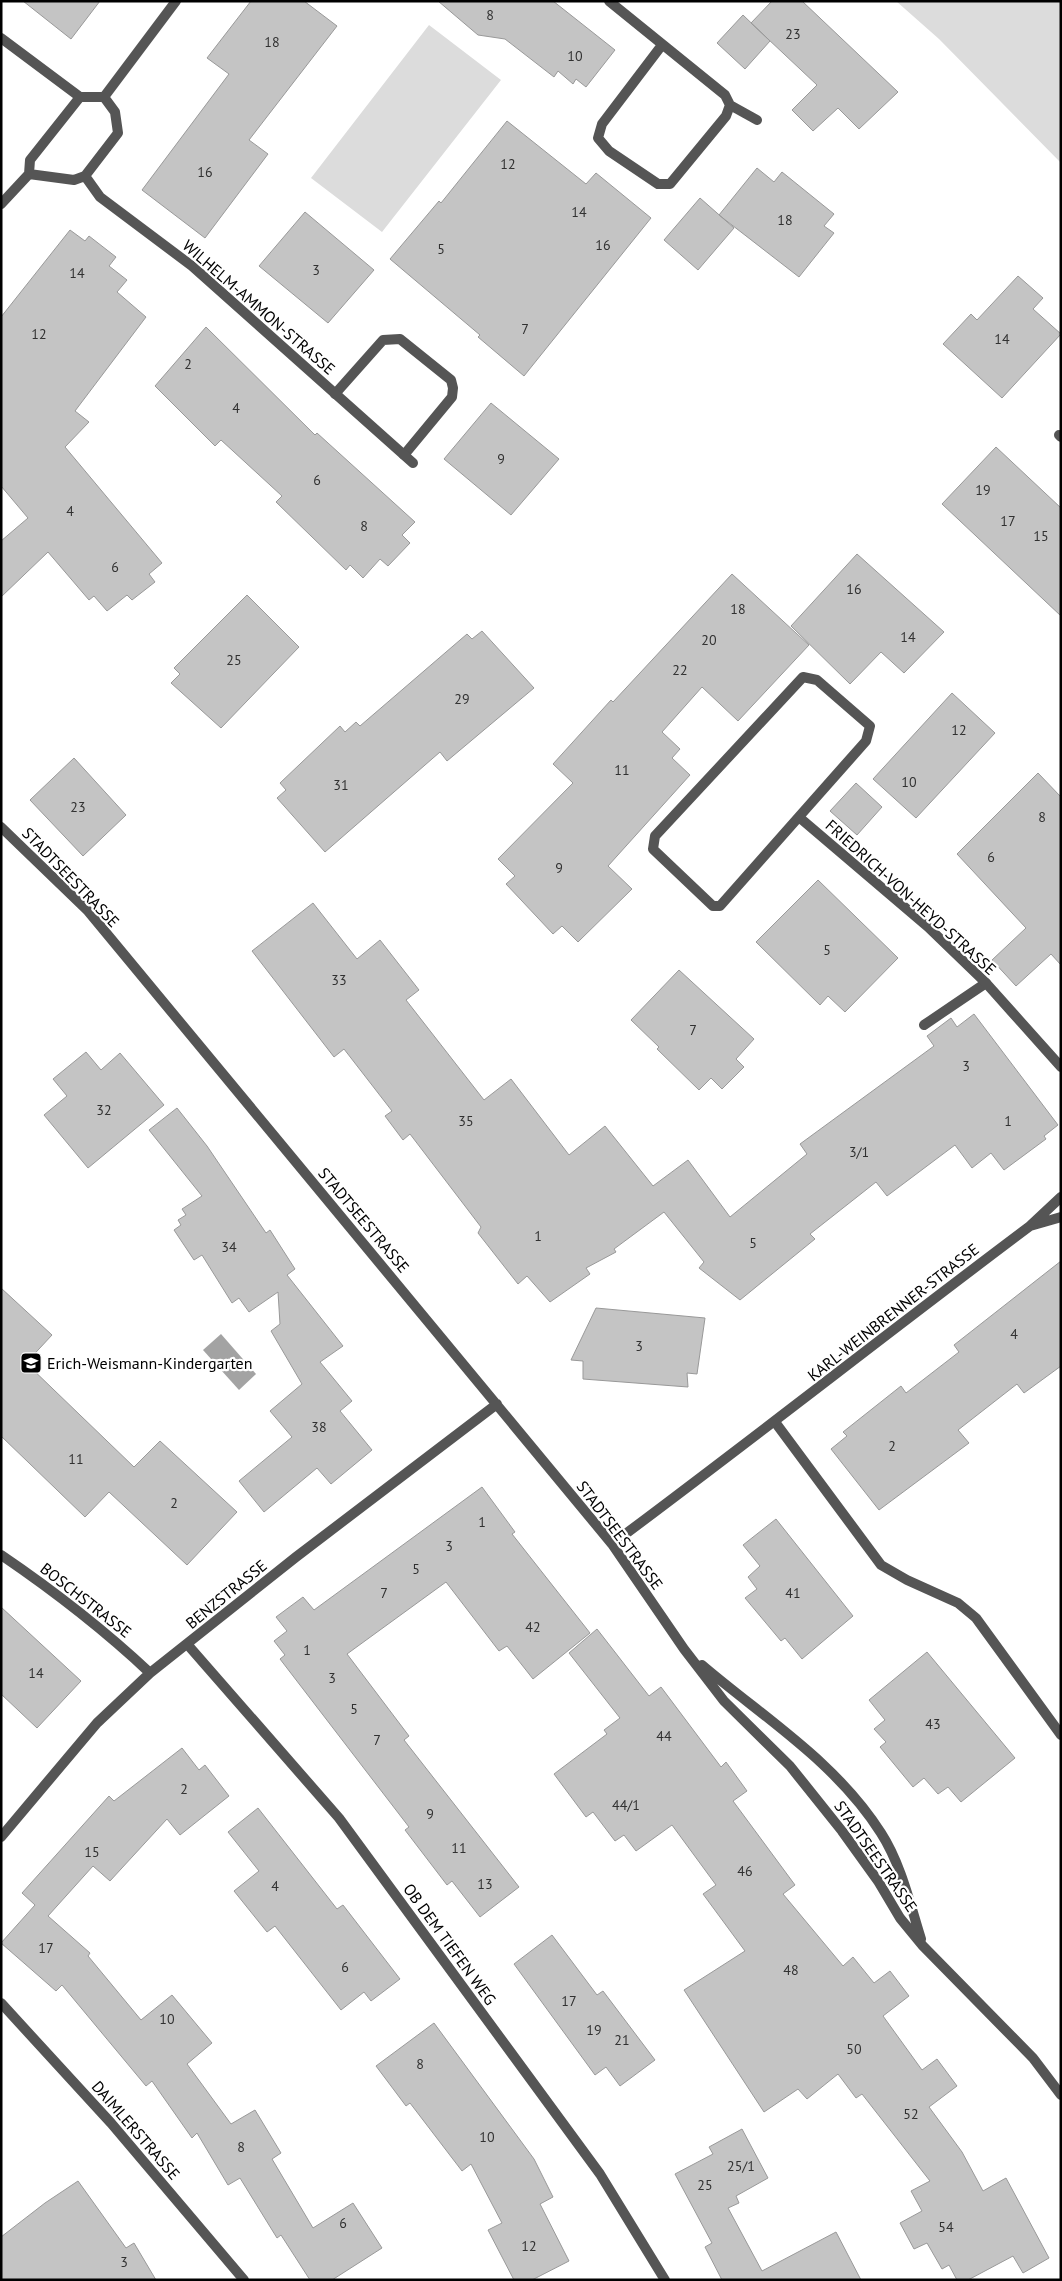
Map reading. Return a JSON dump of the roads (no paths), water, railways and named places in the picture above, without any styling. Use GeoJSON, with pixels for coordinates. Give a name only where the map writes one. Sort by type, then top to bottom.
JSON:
{"type":"FeatureCollection","features":[{"type":"Feature","properties":{"kind":"street"},"geometry":{"type":"LineString","coordinates":[[104,97],[176,1]]}},
{"type":"Feature","properties":{"kind":"street"},"geometry":{"type":"LineString","coordinates":[[609,1],[726,95],[730,105],[757,120]]}},
{"type":"Feature","properties":{"kind":"street"},"geometry":{"type":"LineString","coordinates":[[1,38],[80,97],[104,97]]}},
{"type":"Feature","properties":{"kind":"street"},"geometry":{"type":"LineString","coordinates":[[662,45],[602,124],[598,138],[609,151],[658,184],[670,184],[726,116],[730,105]]}},
{"type":"Feature","properties":{"kind":"street"},"geometry":{"type":"LineString","coordinates":[[1,204],[29,174],[30,160],[80,97]]}},
{"type":"Feature","properties":{"kind":"street"},"geometry":{"type":"LineString","coordinates":[[29,174],[74,180],[85,176],[118,133],[115,112],[104,97]]}},
{"type":"Feature","properties":{"kind":"street","name":"WILHELM-AMMON-STRASSE"},"geometry":{"type":"LineString","coordinates":[[85,176],[100,197],[192,266],[413,463]]}},
{"type":"Feature","properties":{"kind":"street"},"geometry":{"type":"LineString","coordinates":[[335,394],[383,340],[392,338],[400,339],[451,380],[453,388],[452,397],[404,455]]}},
{"type":"Feature","properties":{"kind":"street","name":"FRIEDRICH-VON-HEYD-STRASSE"},"geometry":{"type":"LineString","coordinates":[[803,677],[817,680],[870,726],[866,741],[800,818],[720,906],[713,906],[653,849],[655,836],[803,677]]}},
{"type":"Feature","properties":{"kind":"street","name":"FRIEDRICH-VON-HEYD-STRASSE"},"geometry":{"type":"LineString","coordinates":[[800,818],[928,927],[986,982],[1061,1067]]}},
{"type":"Feature","properties":{"kind":"street","name":"STADTSEESTRASSE"},"geometry":{"type":"LineString","coordinates":[[1,827],[88,911],[612,1544],[684,1649],[724,1701],[790,1766],[842,1831],[878,1881],[900,1918],[923,1946],[1033,2058],[1061,2095]]}},
{"type":"Feature","properties":{"kind":"street"},"geometry":{"type":"LineString","coordinates":[[924,1025],[986,982]]}},
{"type":"Feature","properties":{"kind":"street","name":"KARL-WEINBRENNER-STRASSE"},"geometry":{"type":"LineString","coordinates":[[612,1544],[775,1422],[902,1321],[1030,1226],[1061,1197]]}},
{"type":"Feature","properties":{"kind":"street","name":"KARL-WEINBRENNER-STRASSE"},"geometry":{"type":"LineString","coordinates":[[1030,1226],[1061,1217]]}},
{"type":"Feature","properties":{"kind":"street","name":"BENZSTRASSE"},"geometry":{"type":"LineString","coordinates":[[1,1837],[96,1724],[150,1674],[296,1557],[497,1404]]}},
{"type":"Feature","properties":{"kind":"street"},"geometry":{"type":"LineString","coordinates":[[775,1422],[881,1565],[907,1580],[958,1603],[976,1618],[1061,1735]]}},
{"type":"Feature","properties":{"kind":"street","name":"BOSCHSTRASSE"},"geometry":{"type":"LineString","coordinates":[[1,1554],[59,1595],[114,1639],[150,1674]]}},
{"type":"Feature","properties":{"kind":"street","name":"OB DEM TIEFEN WEG"},"geometry":{"type":"LineString","coordinates":[[187,1644],[339,1818],[600,2174],[665,2280]]}},
{"type":"Feature","properties":{"kind":"street","name":"STADTSEESTRASSE"},"geometry":{"type":"LineString","coordinates":[[684,1649],[734,1693],[808,1750],[860,1804],[882,1834],[893,1858],[923,1946]]}},
{"type":"Feature","properties":{"kind":"street","name":"DAIMLERSTRASSE"},"geometry":{"type":"LineString","coordinates":[[1,2003],[111,2122],[244,2280]]}},
{"type":"Feature","properties":{"kind":"place","name":"Erich-Weismann-Kindergarten"},"geometry":{"type":"Point","coordinates":[31,1363]}}]}
